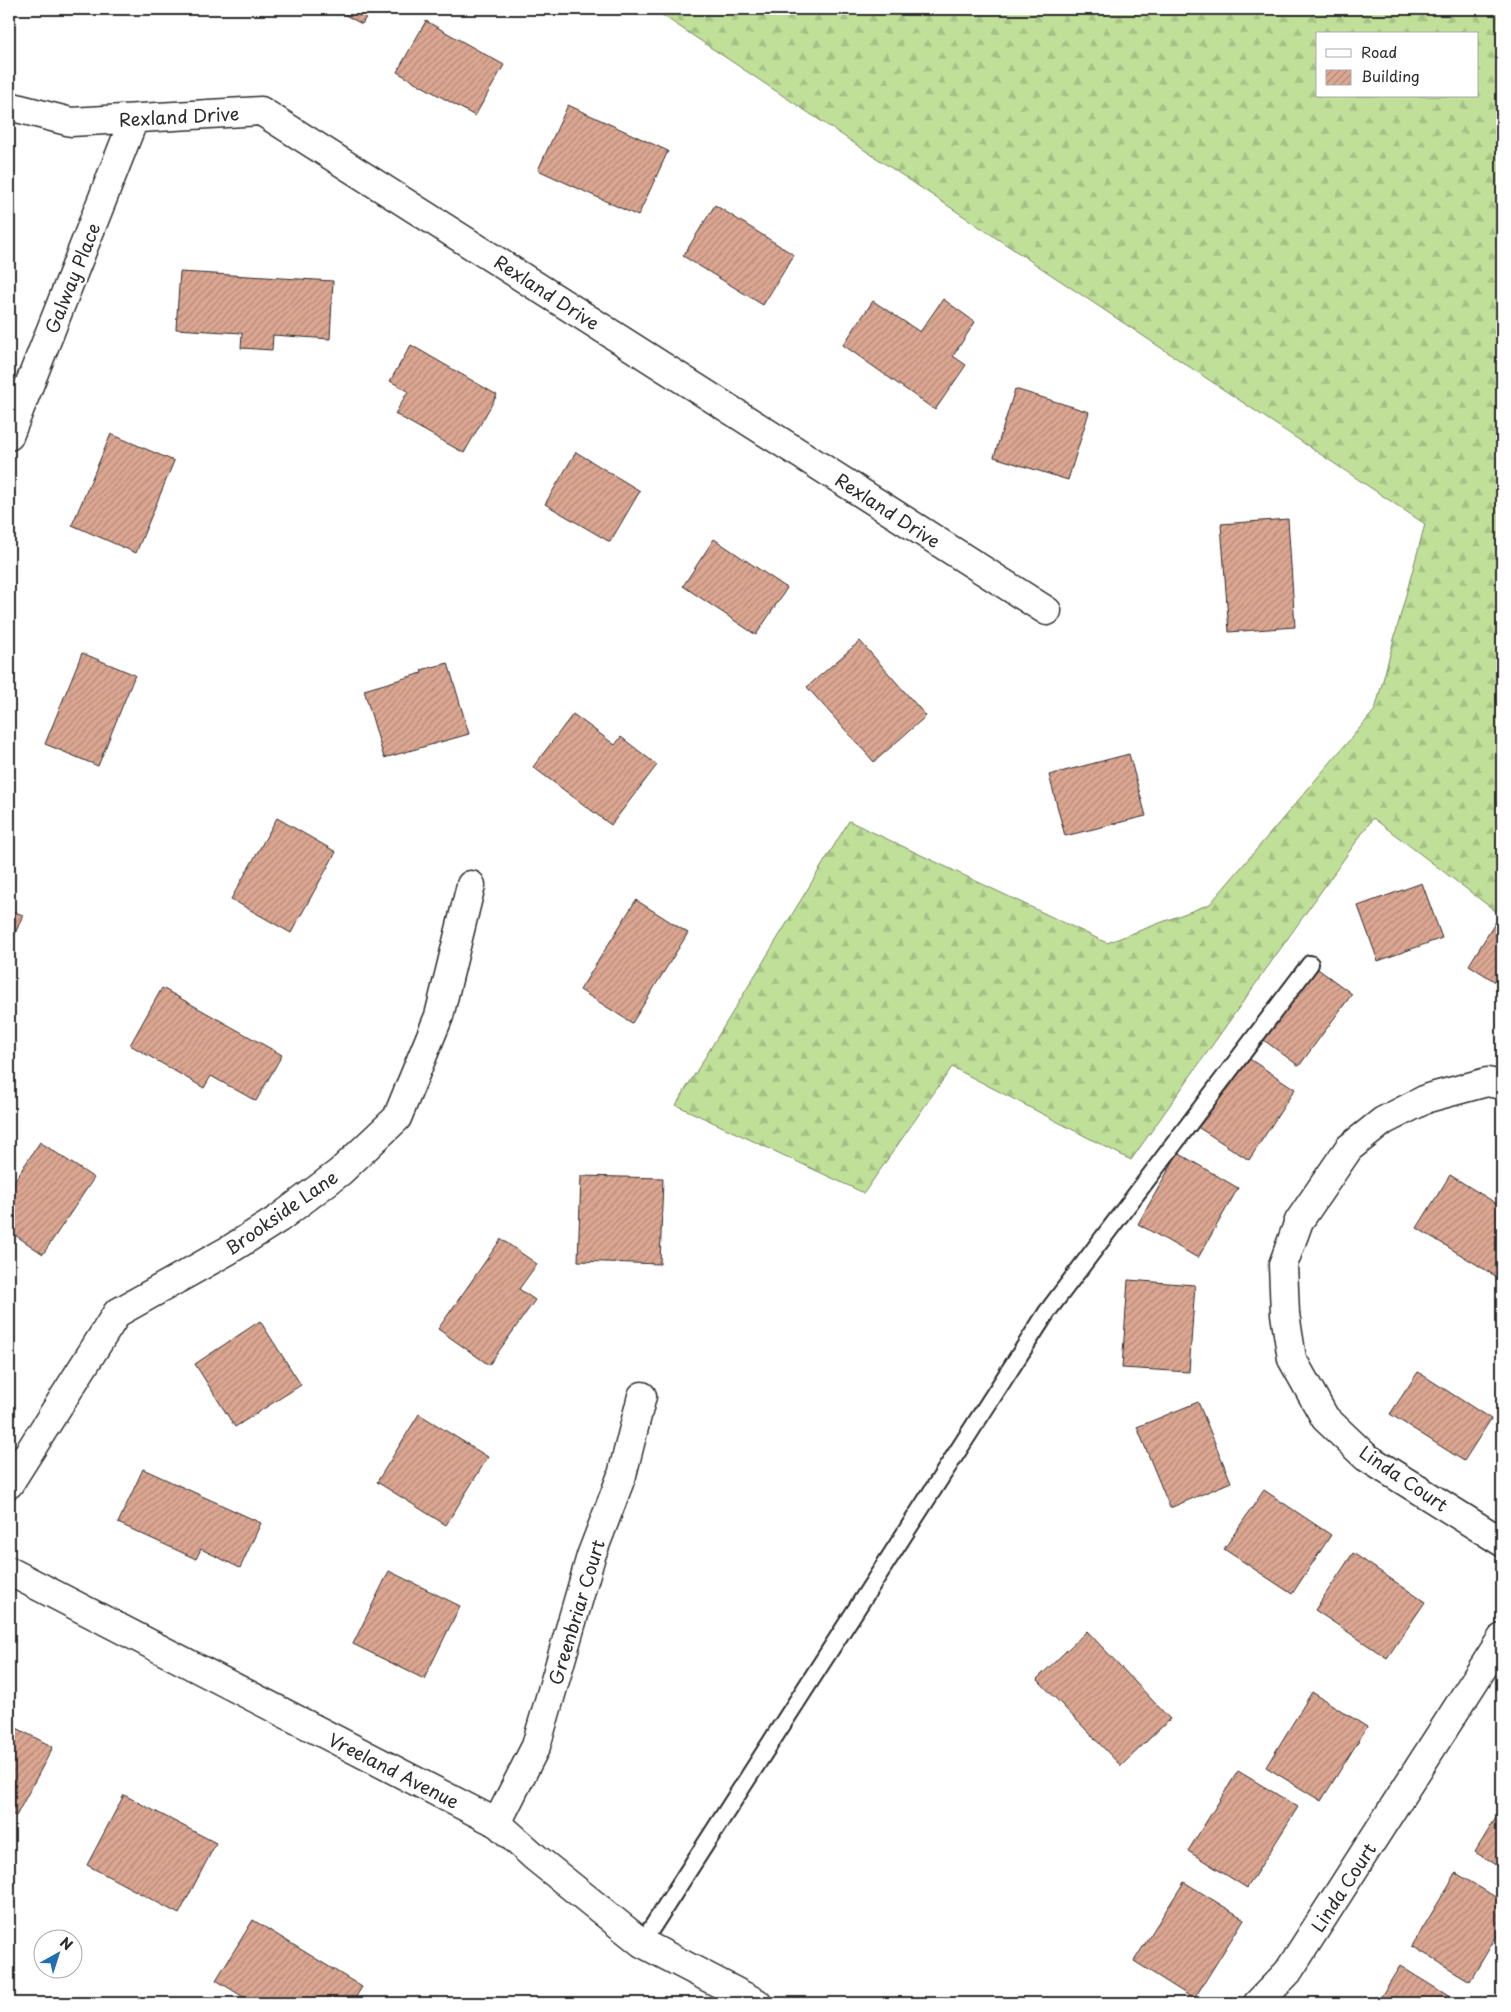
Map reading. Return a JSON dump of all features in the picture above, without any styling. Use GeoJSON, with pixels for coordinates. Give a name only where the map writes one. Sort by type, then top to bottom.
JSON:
{"type":"FeatureCollection","features":[{"type":"Feature","properties":{"kind":"street","name":"Rexland Drive"},"geometry":{"type":"LineString","coordinates":[[9,106],[71,122],[261,111],[1047,611]]}},
{"type":"Feature","properties":{"kind":"street","name":"Galway Place"},"geometry":{"type":"LineString","coordinates":[[9,436],[134,119]]}},
{"type":"Feature","properties":{"kind":"street","name":"Brookside Lane"},"geometry":{"type":"LineString","coordinates":[[9,1484],[118,1313],[230,1250],[278,1219],[340,1172],[397,1118],[439,1016],[471,885]]}},
{"type":"Feature","properties":{"kind":"street","name":"Linda Court"},"geometry":{"type":"LineString","coordinates":[[1502,1085],[1487,1082],[1428,1098],[1383,1121],[1349,1148],[1299,1221],[1283,1265],[1285,1314],[1292,1359],[1325,1418],[1366,1457],[1502,1542]]}},
{"type":"Feature","properties":{"kind":"street","name":"Greenbriar Court"},"geometry":{"type":"LineString","coordinates":[[498,1823],[536,1746],[591,1556],[622,1476],[642,1396]]}},
{"type":"Feature","properties":{"kind":"street","name":"Vreeland Avenue"},"geometry":{"type":"LineString","coordinates":[[9,1571],[498,1823],[536,1858],[642,1942],[757,2003]]}},
{"type":"Feature","properties":{"kind":"street","name":"Linda Court"},"geometry":{"type":"LineString","coordinates":[[1258,2003],[1288,1972],[1502,1638]]}},
{"type":"Feature","properties":{"kind":"lane"},"geometry":{"type":"LineString","coordinates":[[642,1942],[1047,1312],[1310,964]]}},
{"type":"Feature","properties":{"kind":"green space"},"geometry":{"type":"Polygon","coordinates":[[[653,9],[1502,9],[1502,916],[1373,818],[1131,1160],[952,1067],[864,1193],[676,1105],[849,821],[1107,943],[1210,904],[1375,710],[1425,524],[653,9]]]}},
{"type":"Feature","properties":{"kind":"building"},"geometry":{"type":"Polygon","coordinates":[[[334,9],[371,9],[362,24],[334,9]]]}},
{"type":"Feature","properties":{"kind":"building"},"geometry":{"type":"Polygon","coordinates":[[[426,21],[504,65],[475,116],[397,72],[426,21]]]}},
{"type":"Feature","properties":{"kind":"building"},"geometry":{"type":"Polygon","coordinates":[[[568,105],[668,151],[638,216],[538,170],[568,105]]]}},
{"type":"Feature","properties":{"kind":"building"},"geometry":{"type":"Polygon","coordinates":[[[715,205],[794,255],[763,305],[683,256],[715,205]]]}},
{"type":"Feature","properties":{"kind":"building"},"geometry":{"type":"Polygon","coordinates":[[[180,272],[333,281],[330,339],[273,335],[272,350],[241,348],[242,333],[176,329],[180,272]]]}},
{"type":"Feature","properties":{"kind":"building"},"geometry":{"type":"Polygon","coordinates":[[[943,299],[975,322],[953,356],[966,365],[935,410],[843,345],[873,301],[920,332],[943,299]]]}},
{"type":"Feature","properties":{"kind":"building"},"geometry":{"type":"Polygon","coordinates":[[[411,345],[497,395],[464,453],[395,414],[408,391],[390,381],[411,345]]]}},
{"type":"Feature","properties":{"kind":"building"},"geometry":{"type":"Polygon","coordinates":[[[1015,389],[1089,412],[1068,480],[994,457],[1015,389]]]}},
{"type":"Feature","properties":{"kind":"building"},"geometry":{"type":"Polygon","coordinates":[[[111,434],[174,461],[136,553],[72,525],[111,434]]]}},
{"type":"Feature","properties":{"kind":"building"},"geometry":{"type":"Polygon","coordinates":[[[576,452],[640,491],[610,542],[545,504],[576,452]]]}},
{"type":"Feature","properties":{"kind":"building"},"geometry":{"type":"Polygon","coordinates":[[[1288,519],[1295,627],[1229,632],[1221,524],[1288,519]]]}},
{"type":"Feature","properties":{"kind":"building"},"geometry":{"type":"Polygon","coordinates":[[[714,539],[787,588],[756,635],[683,586],[714,539]]]}},
{"type":"Feature","properties":{"kind":"building"},"geometry":{"type":"Polygon","coordinates":[[[860,641],[926,716],[874,762],[807,687],[860,641]]]}},
{"type":"Feature","properties":{"kind":"building"},"geometry":{"type":"Polygon","coordinates":[[[82,653],[135,675],[98,766],[45,744],[82,653]]]}},
{"type":"Feature","properties":{"kind":"building"},"geometry":{"type":"Polygon","coordinates":[[[448,663],[469,734],[384,758],[364,690],[422,673],[421,670],[448,663]]]}},
{"type":"Feature","properties":{"kind":"building"},"geometry":{"type":"Polygon","coordinates":[[[573,714],[615,745],[621,737],[657,765],[611,825],[533,767],[573,714]]]}},
{"type":"Feature","properties":{"kind":"building"},"geometry":{"type":"Polygon","coordinates":[[[1129,754],[1146,816],[1065,836],[1049,775],[1129,754]]]}},
{"type":"Feature","properties":{"kind":"building"},"geometry":{"type":"Polygon","coordinates":[[[277,818],[336,852],[291,933],[231,899],[277,818]]]}},
{"type":"Feature","properties":{"kind":"building"},"geometry":{"type":"Polygon","coordinates":[[[1422,883],[1442,938],[1378,961],[1358,906],[1422,883]]]}},
{"type":"Feature","properties":{"kind":"building"},"geometry":{"type":"Polygon","coordinates":[[[636,900],[688,933],[632,1023],[580,990],[636,900]]]}},
{"type":"Feature","properties":{"kind":"building"},"geometry":{"type":"Polygon","coordinates":[[[9,910],[23,915],[9,948],[9,910]]]}},
{"type":"Feature","properties":{"kind":"building"},"geometry":{"type":"Polygon","coordinates":[[[1502,912],[1502,986],[1469,965],[1502,912]]]}},
{"type":"Feature","properties":{"kind":"building"},"geometry":{"type":"Polygon","coordinates":[[[1307,961],[1352,994],[1299,1066],[1254,1033],[1307,961]]]}},
{"type":"Feature","properties":{"kind":"building"},"geometry":{"type":"Polygon","coordinates":[[[162,988],[282,1055],[256,1101],[211,1076],[204,1088],[130,1045],[162,988]]]}},
{"type":"Feature","properties":{"kind":"building"},"geometry":{"type":"Polygon","coordinates":[[[1242,1054],[1295,1089],[1249,1160],[1196,1126],[1242,1054]]]}},
{"type":"Feature","properties":{"kind":"building"},"geometry":{"type":"Polygon","coordinates":[[[40,1142],[94,1178],[43,1254],[9,1231],[9,1189],[40,1142]]]}},
{"type":"Feature","properties":{"kind":"building"},"geometry":{"type":"Polygon","coordinates":[[[1178,1153],[1238,1188],[1198,1258],[1138,1224],[1178,1153]]]}},
{"type":"Feature","properties":{"kind":"building"},"geometry":{"type":"Polygon","coordinates":[[[1450,1175],[1502,1207],[1502,1280],[1417,1228],[1450,1175]]]}},
{"type":"Feature","properties":{"kind":"building"},"geometry":{"type":"Polygon","coordinates":[[[581,1176],[663,1178],[660,1264],[578,1261],[581,1176]]]}},
{"type":"Feature","properties":{"kind":"building"},"geometry":{"type":"Polygon","coordinates":[[[501,1239],[537,1264],[519,1289],[535,1300],[489,1365],[438,1329],[501,1239]]]}},
{"type":"Feature","properties":{"kind":"building"},"geometry":{"type":"Polygon","coordinates":[[[1128,1280],[1195,1285],[1189,1372],[1122,1368],[1128,1280]]]}},
{"type":"Feature","properties":{"kind":"building"},"geometry":{"type":"Polygon","coordinates":[[[260,1321],[301,1385],[235,1427],[195,1364],[260,1321]]]}},
{"type":"Feature","properties":{"kind":"building"},"geometry":{"type":"Polygon","coordinates":[[[1418,1372],[1491,1419],[1464,1461],[1390,1414],[1418,1372]]]}},
{"type":"Feature","properties":{"kind":"building"},"geometry":{"type":"Polygon","coordinates":[[[1198,1402],[1231,1482],[1170,1508],[1137,1427],[1198,1402]]]}},
{"type":"Feature","properties":{"kind":"building"},"geometry":{"type":"Polygon","coordinates":[[[419,1414],[488,1457],[446,1525],[377,1482],[419,1414]]]}},
{"type":"Feature","properties":{"kind":"building"},"geometry":{"type":"Polygon","coordinates":[[[143,1469],[261,1523],[240,1568],[201,1549],[196,1559],[118,1523],[143,1469]]]}},
{"type":"Feature","properties":{"kind":"building"},"geometry":{"type":"Polygon","coordinates":[[[1264,1490],[1331,1535],[1292,1594],[1224,1549],[1264,1490]]]}},
{"type":"Feature","properties":{"kind":"building"},"geometry":{"type":"Polygon","coordinates":[[[1353,1553],[1425,1602],[1387,1658],[1315,1610],[1353,1553]]]}},
{"type":"Feature","properties":{"kind":"building"},"geometry":{"type":"Polygon","coordinates":[[[389,1571],[460,1606],[424,1679],[353,1644],[389,1571]]]}},
{"type":"Feature","properties":{"kind":"building"},"geometry":{"type":"Polygon","coordinates":[[[1087,1631],[1170,1719],[1121,1766],[1037,1679],[1087,1631]]]}},
{"type":"Feature","properties":{"kind":"building"},"geometry":{"type":"Polygon","coordinates":[[[1312,1692],[1367,1727],[1321,1801],[1266,1767],[1312,1692]]]}},
{"type":"Feature","properties":{"kind":"building"},"geometry":{"type":"Polygon","coordinates":[[[9,1724],[53,1747],[16,1816],[9,1813],[9,1724]]]}},
{"type":"Feature","properties":{"kind":"building"},"geometry":{"type":"Polygon","coordinates":[[[1238,1771],[1298,1807],[1247,1888],[1188,1851],[1238,1771]]]}},
{"type":"Feature","properties":{"kind":"building"},"geometry":{"type":"Polygon","coordinates":[[[124,1795],[216,1843],[179,1914],[87,1865],[124,1795]]]}},
{"type":"Feature","properties":{"kind":"building"},"geometry":{"type":"Polygon","coordinates":[[[1502,1808],[1502,1869],[1475,1852],[1502,1808]]]}},
{"type":"Feature","properties":{"kind":"building"},"geometry":{"type":"Polygon","coordinates":[[[1456,1873],[1502,1901],[1502,1927],[1470,1981],[1412,1946],[1456,1873]]]}},
{"type":"Feature","properties":{"kind":"building"},"geometry":{"type":"Polygon","coordinates":[[[1184,1882],[1244,1919],[1194,1999],[1134,1961],[1184,1882]]]}},
{"type":"Feature","properties":{"kind":"building"},"geometry":{"type":"Polygon","coordinates":[[[253,1920],[362,1987],[352,2003],[253,2003],[216,1980],[253,1920]]]}},
{"type":"Feature","properties":{"kind":"building"},"geometry":{"type":"Polygon","coordinates":[[[1400,1966],[1458,2002],[1377,2003],[1400,1966]]]}}]}
